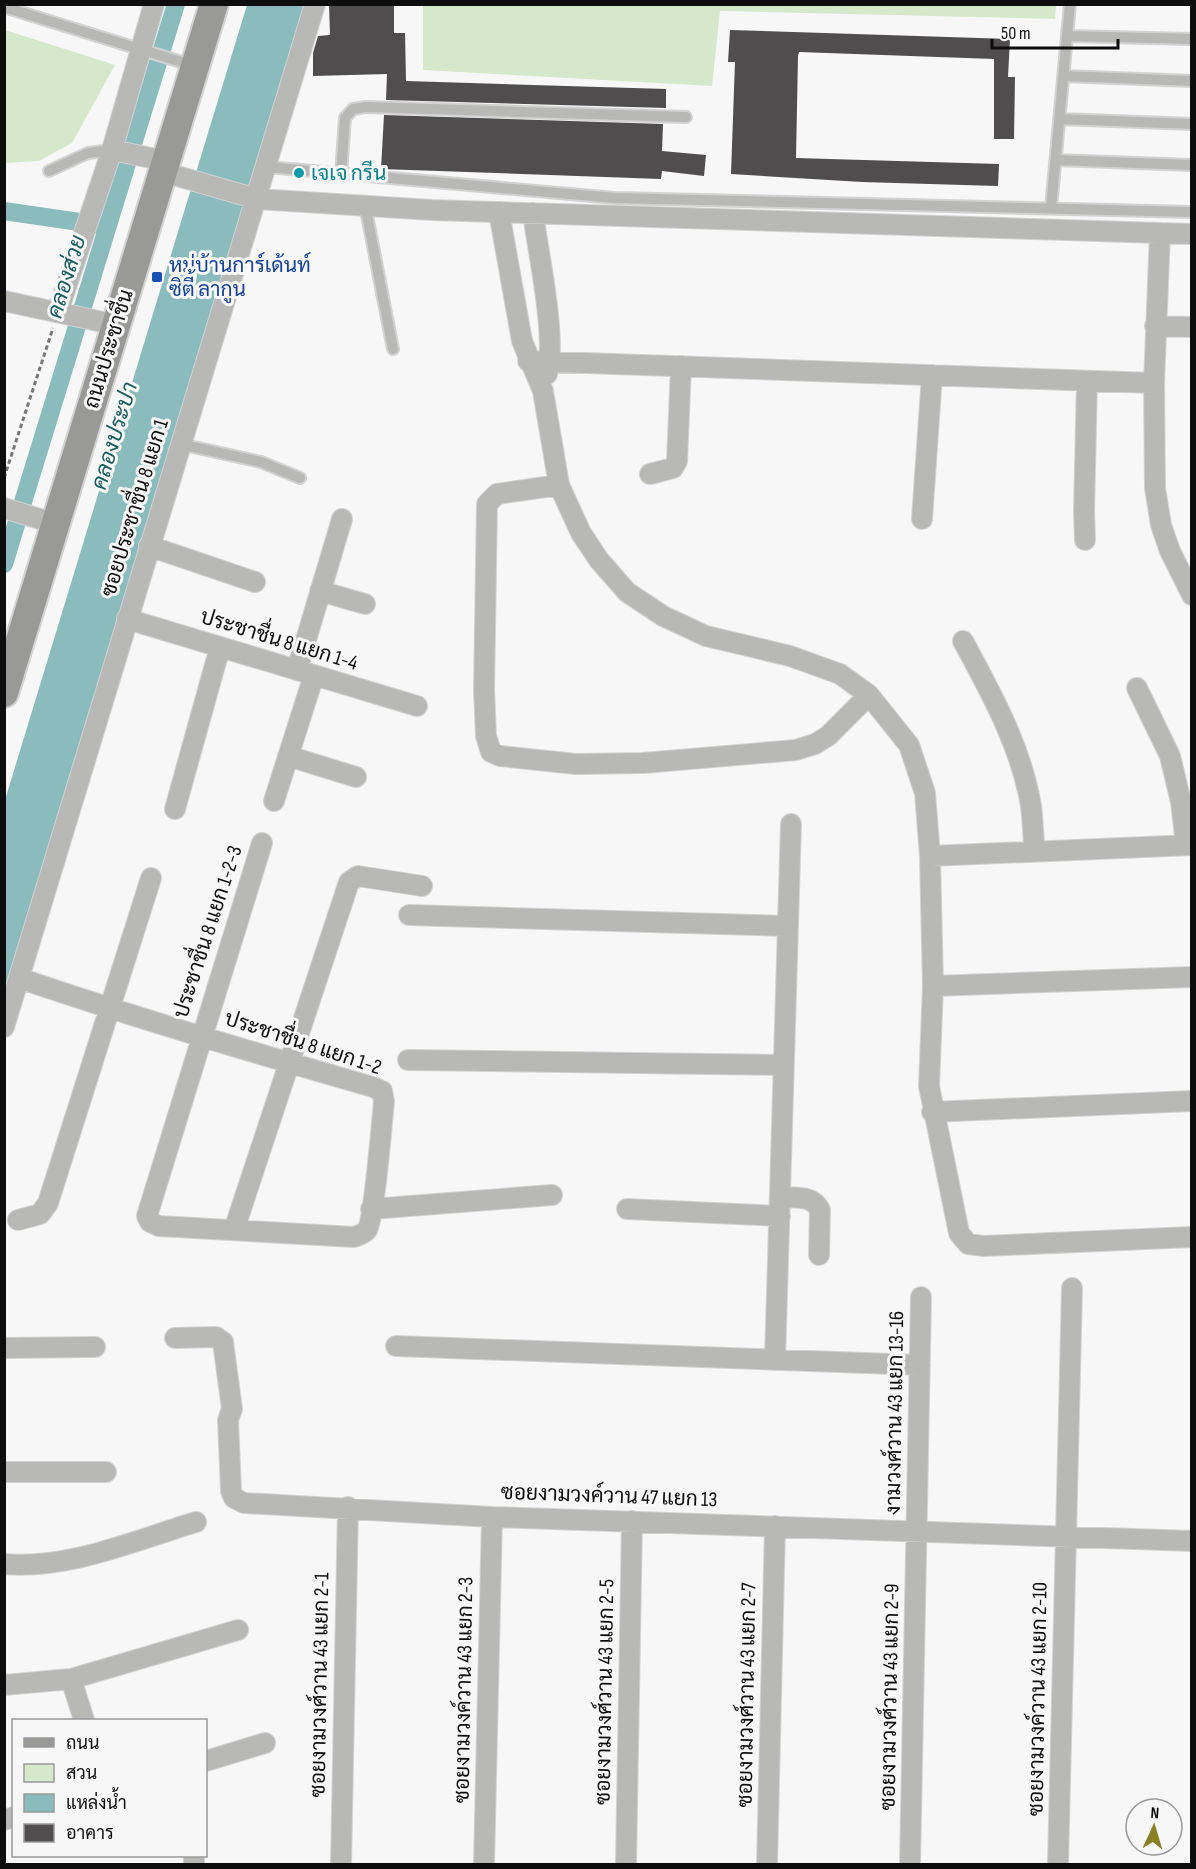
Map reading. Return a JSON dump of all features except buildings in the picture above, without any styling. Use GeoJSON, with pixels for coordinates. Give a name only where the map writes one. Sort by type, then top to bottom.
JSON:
{"type":"FeatureCollection","features":[{"type":"Feature","properties":{"kind":"main road","name":"ถนนประชาชื่น"},"geometry":{"type":"LineString","coordinates":[[4,693],[44,520],[105,322],[164,167],[185,63],[214,4]]}},
{"type":"Feature","properties":{"kind":"street"},"geometry":{"type":"LineString","coordinates":[[63,312],[86,230],[115,151],[145,51],[154,4]]}},
{"type":"Feature","properties":{"kind":"street","name":"ซอยประชาชื่น 8 แยก 1"},"geometry":{"type":"LineString","coordinates":[[4,1027],[315,4]]}},
{"type":"Feature","properties":{"kind":"street"},"geometry":{"type":"LineString","coordinates":[[115,151],[256,198],[499,212],[1191,234]]}},
{"type":"Feature","properties":{"kind":"street"},"geometry":{"type":"LineString","coordinates":[[499,212],[517,315],[528,361],[543,391],[559,484],[581,533],[599,560],[627,592],[663,616],[706,636],[821,665],[840,674],[869,695],[909,745],[925,793],[930,856],[933,986],[929,1086],[932,1112],[959,1233],[968,1244],[984,1246],[1191,1237]]}},
{"type":"Feature","properties":{"kind":"street"},"geometry":{"type":"LineString","coordinates":[[532,213],[550,361],[543,391]]}},
{"type":"Feature","properties":{"kind":"street"},"geometry":{"type":"LineString","coordinates":[[1160,233],[1155,326],[1155,488],[1161,525],[1170,551],[1191,595]]}},
{"type":"Feature","properties":{"kind":"street"},"geometry":{"type":"LineString","coordinates":[[4,301],[105,322]]}},
{"type":"Feature","properties":{"kind":"street"},"geometry":{"type":"LineString","coordinates":[[1155,326],[1191,327]]}},
{"type":"Feature","properties":{"kind":"street"},"geometry":{"type":"LineString","coordinates":[[528,361],[1154,383]]}},
{"type":"Feature","properties":{"kind":"street"},"geometry":{"type":"LineString","coordinates":[[650,474],[673,468],[677,461],[681,366]]}},
{"type":"Feature","properties":{"kind":"street"},"geometry":{"type":"LineString","coordinates":[[922,519],[932,375]]}},
{"type":"Feature","properties":{"kind":"street"},"geometry":{"type":"LineString","coordinates":[[1085,540],[1087,381]]}},
{"type":"Feature","properties":{"kind":"street"},"geometry":{"type":"LineString","coordinates":[[559,484],[496,494],[486,504],[484,690],[486,736],[491,752],[500,756],[576,764],[654,762],[796,750],[815,744],[828,736],[869,695]]}},
{"type":"Feature","properties":{"kind":"street"},"geometry":{"type":"LineString","coordinates":[[4,508],[44,520]]}},
{"type":"Feature","properties":{"kind":"street"},"geometry":{"type":"LineString","coordinates":[[274,801],[288,756],[306,673],[320,591],[342,519]]}},
{"type":"Feature","properties":{"kind":"street"},"geometry":{"type":"LineString","coordinates":[[149,546],[255,582]]}},
{"type":"Feature","properties":{"kind":"street"},"geometry":{"type":"LineString","coordinates":[[320,591],[365,604]]}},
{"type":"Feature","properties":{"kind":"street","name":"ประชาชื่น 8 แยก 1-4"},"geometry":{"type":"LineString","coordinates":[[127,620],[417,706]]}},
{"type":"Feature","properties":{"kind":"street"},"geometry":{"type":"LineString","coordinates":[[963,641],[999,709],[1022,768],[1030,806],[1035,852]]}},
{"type":"Feature","properties":{"kind":"street"},"geometry":{"type":"LineString","coordinates":[[175,809],[220,647]]}},
{"type":"Feature","properties":{"kind":"street"},"geometry":{"type":"LineString","coordinates":[[930,856],[1189,845],[1170,756],[1137,688]]}},
{"type":"Feature","properties":{"kind":"street"},"geometry":{"type":"LineString","coordinates":[[288,756],[356,777]]}},
{"type":"Feature","properties":{"kind":"street"},"geometry":{"type":"LineString","coordinates":[[775,1360],[781,1197],[786,927],[791,824]]}},
{"type":"Feature","properties":{"kind":"street","name":"ประชาชื่น 8 แยก 1-2-3"},"geometry":{"type":"LineString","coordinates":[[234,1230],[159,1226],[150,1222],[147,1216],[200,1036],[262,843]]}},
{"type":"Feature","properties":{"kind":"street"},"geometry":{"type":"LineString","coordinates":[[234,1230],[353,877],[422,886]]}},
{"type":"Feature","properties":{"kind":"street"},"geometry":{"type":"LineString","coordinates":[[18,1220],[40,1214],[48,1203],[151,878]]}},
{"type":"Feature","properties":{"kind":"street"},"geometry":{"type":"LineString","coordinates":[[409,915],[786,927]]}},
{"type":"Feature","properties":{"kind":"street"},"geometry":{"type":"LineString","coordinates":[[933,986],[1191,977]]}},
{"type":"Feature","properties":{"kind":"street","name":"ประชาชื่น 8 แยก 1-2"},"geometry":{"type":"LineString","coordinates":[[19,978],[110,1009],[382,1091],[384,1101],[371,1209],[366,1232],[354,1237],[234,1230]]}},
{"type":"Feature","properties":{"kind":"street"},"geometry":{"type":"LineString","coordinates":[[408,1060],[783,1065]]}},
{"type":"Feature","properties":{"kind":"street"},"geometry":{"type":"LineString","coordinates":[[932,1112],[1191,1101]]}},
{"type":"Feature","properties":{"kind":"street"},"geometry":{"type":"LineString","coordinates":[[371,1209],[552,1194]]}},
{"type":"Feature","properties":{"kind":"street"},"geometry":{"type":"LineString","coordinates":[[781,1197],[810,1200],[816,1203],[820,1210],[819,1255]]}},
{"type":"Feature","properties":{"kind":"street"},"geometry":{"type":"LineString","coordinates":[[627,1209],[780,1216]]}},
{"type":"Feature","properties":{"kind":"street","name":"ซอยงามวงค์วาน 43 แยก 2-10"},"geometry":{"type":"LineString","coordinates":[[1058,1864],[1072,1288]]}},
{"type":"Feature","properties":{"kind":"street","name":"งามวงศ์วาน 43 แยก 13-16"},"geometry":{"type":"LineString","coordinates":[[917,1530],[921,1297]]}},
{"type":"Feature","properties":{"kind":"street","name":"ซอยงามวงค์วาน 47 แยก 13"},"geometry":{"type":"LineString","coordinates":[[175,1338],[216,1337],[223,1342],[232,1409],[228,1420],[231,1491],[234,1498],[244,1503],[348,1507],[492,1517],[1191,1541]]}},
{"type":"Feature","properties":{"kind":"street"},"geometry":{"type":"LineString","coordinates":[[396,1346],[920,1365]]}},
{"type":"Feature","properties":{"kind":"street"},"geometry":{"type":"LineString","coordinates":[[4,1348],[95,1347]]}},
{"type":"Feature","properties":{"kind":"street"},"geometry":{"type":"LineString","coordinates":[[4,1472],[106,1472]]}},
{"type":"Feature","properties":{"kind":"street","name":"ซอยงามวงศ์วาน 43 แยก 2-1"},"geometry":{"type":"LineString","coordinates":[[341,1864],[348,1507]]}},
{"type":"Feature","properties":{"kind":"street","name":"ซอยงามวงค์วาน 43 แยก 2-3"},"geometry":{"type":"LineString","coordinates":[[484,1864],[492,1517]]}},
{"type":"Feature","properties":{"kind":"street","name":"ซอยงามวงศ์วาน 43 แยก 2-5"},"geometry":{"type":"LineString","coordinates":[[626,1864],[632,1521]]}},
{"type":"Feature","properties":{"kind":"street"},"geometry":{"type":"LineString","coordinates":[[4,1564],[53,1562],[89,1554],[196,1522]]}},
{"type":"Feature","properties":{"kind":"street","name":"ซอยงามวงศ์วาน 43 แยก 2-7"},"geometry":{"type":"LineString","coordinates":[[767,1864],[775,1526]]}},
{"type":"Feature","properties":{"kind":"street","name":"ซอยงามวงศ์วาน 43 แยก 2-9"},"geometry":{"type":"LineString","coordinates":[[910,1864],[917,1530]]}},
{"type":"Feature","properties":{"kind":"street"},"geometry":{"type":"LineString","coordinates":[[4,1685],[71,1679],[238,1630]]}},
{"type":"Feature","properties":{"kind":"street"},"geometry":{"type":"LineString","coordinates":[[71,1679],[84,1719]]}},
{"type":"Feature","properties":{"kind":"street"},"geometry":{"type":"LineString","coordinates":[[207,1761],[265,1743]]}},
{"type":"Feature","properties":{"kind":"lane"},"geometry":{"type":"LineString","coordinates":[[1051,208],[1070,4]]}},
{"type":"Feature","properties":{"kind":"lane"},"geometry":{"type":"LineString","coordinates":[[4,7],[185,63]]}},
{"type":"Feature","properties":{"kind":"lane"},"geometry":{"type":"LineString","coordinates":[[1068,36],[1191,39]]}},
{"type":"Feature","properties":{"kind":"lane"},"geometry":{"type":"LineString","coordinates":[[1064,76],[1191,81]]}},
{"type":"Feature","properties":{"kind":"lane"},"geometry":{"type":"LineString","coordinates":[[341,174],[345,118],[353,110],[366,107],[686,117]]}},
{"type":"Feature","properties":{"kind":"lane"},"geometry":{"type":"LineString","coordinates":[[1060,119],[1191,124]]}},
{"type":"Feature","properties":{"kind":"lane"},"geometry":{"type":"LineString","coordinates":[[49,171],[88,153],[115,151]]}},
{"type":"Feature","properties":{"kind":"lane"},"geometry":{"type":"LineString","coordinates":[[1056,160],[1191,165]]}},
{"type":"Feature","properties":{"kind":"lane"},"geometry":{"type":"LineString","coordinates":[[267,167],[615,198],[1191,212]]}},
{"type":"Feature","properties":{"kind":"lane"},"geometry":{"type":"LineString","coordinates":[[365,205],[393,349]]}},
{"type":"Feature","properties":{"kind":"lane"},"geometry":{"type":"LineString","coordinates":[[180,444],[261,462],[300,478]]}},
{"type":"Feature","properties":{"kind":"path"},"geometry":{"type":"LineString","coordinates":[[4,478],[63,312]]}},
{"type":"Feature","properties":{"kind":"green space"},"geometry":{"type":"Polygon","coordinates":[[[423,4],[1056,5],[1055,19],[720,11],[712,86],[423,70],[423,4]]]}},
{"type":"Feature","properties":{"kind":"green space"},"geometry":{"type":"Polygon","coordinates":[[[5,30],[115,65],[72,143],[39,161],[5,163],[5,30]]]}},
{"type":"Feature","properties":{"kind":"water"},"geometry":{"type":"Polygon","coordinates":[[[247,5],[310,5],[5,1005],[5,800],[247,5]]]}},
{"type":"Feature","properties":{"kind":"waterway","name":"คลองส่วย"},"geometry":{"type":"LineString","coordinates":[[4,564],[176,4]]}},
{"type":"Feature","properties":{"kind":"waterway"},"geometry":{"type":"LineString","coordinates":[[4,211],[100,225]]}},
{"type":"Feature","properties":{"kind":"place","name":"เจเจ กรีน"},"geometry":{"type":"Point","coordinates":[299,173]}},
{"type":"Feature","properties":{"kind":"place","name":"หมู่บ้านการ์เด้นท์ ซิตี้ ลากูน"},"geometry":{"type":"Point","coordinates":[157,277]}},
{"type":"Feature","properties":{"kind":"water label","name":"คลองประปา"},"geometry":{"type":"Point","coordinates":[115,436]}}]}
